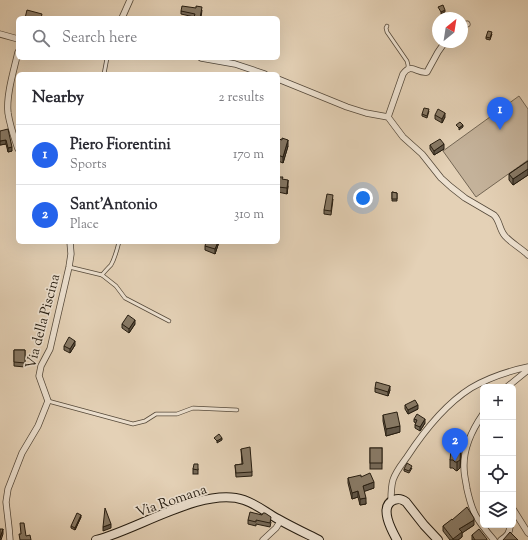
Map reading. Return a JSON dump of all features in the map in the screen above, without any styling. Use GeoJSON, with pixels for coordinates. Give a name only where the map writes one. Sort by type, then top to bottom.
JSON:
{"type":"FeatureCollection","features":[{"type":"Feature","properties":{"kind":"street"},"geometry":{"type":"LineString","coordinates":[[123,16],[130,0]]}},
{"type":"Feature","properties":{"kind":"street"},"geometry":{"type":"LineString","coordinates":[[0,34],[16,38]]}},
{"type":"Feature","properties":{"kind":"street"},"geometry":{"type":"LineString","coordinates":[[388,117],[403,74],[408,69],[425,73],[427,72],[441,48]]}},
{"type":"Feature","properties":{"kind":"street"},"geometry":{"type":"LineString","coordinates":[[16,60],[8,99],[10,125],[16,143]]}},
{"type":"Feature","properties":{"kind":"street"},"geometry":{"type":"LineString","coordinates":[[212,60],[235,64],[259,72]]}},
{"type":"Feature","properties":{"kind":"street"},"geometry":{"type":"LineString","coordinates":[[280,80],[351,108],[388,117],[403,137],[425,157],[446,183],[454,190],[498,218],[504,236],[528,255]]}},
{"type":"Feature","properties":{"kind":"street","name":"Via della Piscina"},"geometry":{"type":"LineString","coordinates":[[48,400],[39,376],[41,366],[50,349],[69,267],[71,254],[70,244]]}},
{"type":"Feature","properties":{"kind":"street"},"geometry":{"type":"LineString","coordinates":[[397,540],[387,517],[387,509],[391,501],[392,484],[398,470],[414,446],[442,412],[457,399],[477,385],[528,366]]}},
{"type":"Feature","properties":{"kind":"street"},"geometry":{"type":"LineString","coordinates":[[511,384],[528,370]]}},
{"type":"Feature","properties":{"kind":"street"},"geometry":{"type":"LineString","coordinates":[[10,540],[6,502],[8,489],[22,453],[38,426],[48,400]]}},
{"type":"Feature","properties":{"kind":"street"},"geometry":{"type":"LineString","coordinates":[[480,419],[468,441],[464,457],[464,468],[469,499],[474,512],[494,540]]}},
{"type":"Feature","properties":{"kind":"street","name":"Via Romana"},"geometry":{"type":"LineString","coordinates":[[96,540],[111,538],[173,510],[205,500],[220,498],[237,498],[246,501],[319,540]]}},
{"type":"Feature","properties":{"kind":"street"},"geometry":{"type":"LineString","coordinates":[[391,501],[398,499],[404,501],[438,540]]}},
{"type":"Feature","properties":{"kind":"street"},"geometry":{"type":"LineString","coordinates":[[516,514],[528,533]]}},
{"type":"Feature","properties":{"kind":"street"},"geometry":{"type":"LineString","coordinates":[[263,540],[276,528],[280,520]]}},
{"type":"Feature","properties":{"kind":"street"},"geometry":{"type":"LineString","coordinates":[[501,540],[506,536],[510,528]]}},
{"type":"Feature","properties":{"kind":"lane"},"geometry":{"type":"LineString","coordinates":[[387,26],[387,32],[407,60],[408,69]]}},
{"type":"Feature","properties":{"kind":"lane"},"geometry":{"type":"LineString","coordinates":[[104,72],[107,60]]}},
{"type":"Feature","properties":{"kind":"lane"},"geometry":{"type":"LineString","coordinates":[[102,275],[110,266],[116,255],[119,244]]}},
{"type":"Feature","properties":{"kind":"lane"},"geometry":{"type":"LineString","coordinates":[[69,267],[102,275],[116,286],[125,298],[169,321]]}},
{"type":"Feature","properties":{"kind":"lane"},"geometry":{"type":"LineString","coordinates":[[48,400],[133,424],[145,421],[156,414],[177,414],[193,408],[237,410]]}},
{"type":"Feature","properties":{"kind":"shaded area"},"geometry":{"type":"Polygon","coordinates":[[[519,96],[528,109],[528,160],[476,197],[443,151],[519,96]]]}},
{"type":"Feature","properties":{"kind":"building"},"geometry":{"type":"Polygon","coordinates":[[[443,5],[445,10],[441,12],[438,7],[443,5]]]}},
{"type":"Feature","properties":{"kind":"building"},"geometry":{"type":"Polygon","coordinates":[[[182,6],[196,8],[196,6],[202,7],[200,16],[194,16],[195,14],[181,11],[182,6]]]}},
{"type":"Feature","properties":{"kind":"building"},"geometry":{"type":"Polygon","coordinates":[[[27,10],[42,14],[42,16],[26,16],[27,10]]]}},
{"type":"Feature","properties":{"kind":"building"},"geometry":{"type":"Polygon","coordinates":[[[488,31],[492,32],[490,38],[486,37],[488,31]]]}},
{"type":"Feature","properties":{"kind":"building"},"geometry":{"type":"Polygon","coordinates":[[[424,108],[429,109],[427,116],[422,114],[424,108]]]}},
{"type":"Feature","properties":{"kind":"building"},"geometry":{"type":"Polygon","coordinates":[[[438,109],[445,113],[442,119],[435,115],[438,109]]]}},
{"type":"Feature","properties":{"kind":"building"},"geometry":{"type":"Polygon","coordinates":[[[460,122],[463,125],[459,128],[456,125],[460,122]]]}},
{"type":"Feature","properties":{"kind":"building"},"geometry":{"type":"Polygon","coordinates":[[[8,129],[12,147],[8,148],[6,140],[0,141],[0,131],[8,129]]]}},
{"type":"Feature","properties":{"kind":"building"},"geometry":{"type":"Polygon","coordinates":[[[282,138],[288,140],[283,157],[280,156],[280,139],[282,140],[282,138]]]}},
{"type":"Feature","properties":{"kind":"building"},"geometry":{"type":"Polygon","coordinates":[[[440,139],[444,144],[434,151],[430,145],[440,139]]]}},
{"type":"Feature","properties":{"kind":"building"},"geometry":{"type":"Polygon","coordinates":[[[528,161],[528,169],[513,179],[509,174],[528,161]]]}},
{"type":"Feature","properties":{"kind":"building"},"geometry":{"type":"Polygon","coordinates":[[[280,177],[288,180],[287,188],[280,187],[280,177]]]}},
{"type":"Feature","properties":{"kind":"building"},"geometry":{"type":"Polygon","coordinates":[[[392,192],[397,193],[397,199],[392,199],[392,192]]]}},
{"type":"Feature","properties":{"kind":"building"},"geometry":{"type":"Polygon","coordinates":[[[327,194],[333,195],[331,211],[324,210],[327,194]]]}},
{"type":"Feature","properties":{"kind":"building"},"geometry":{"type":"Polygon","coordinates":[[[206,244],[217,244],[215,249],[205,246],[206,244]]]}},
{"type":"Feature","properties":{"kind":"building"},"geometry":{"type":"Polygon","coordinates":[[[128,315],[135,320],[129,329],[122,324],[128,315]]]}},
{"type":"Feature","properties":{"kind":"building"},"geometry":{"type":"Polygon","coordinates":[[[69,337],[75,341],[70,349],[64,346],[69,337]]]}},
{"type":"Feature","properties":{"kind":"building"},"geometry":{"type":"Polygon","coordinates":[[[14,350],[25,350],[25,363],[14,362],[14,350]]]}},
{"type":"Feature","properties":{"kind":"building"},"geometry":{"type":"Polygon","coordinates":[[[376,382],[390,386],[388,392],[375,388],[376,382]]]}},
{"type":"Feature","properties":{"kind":"building"},"geometry":{"type":"Polygon","coordinates":[[[415,400],[418,405],[408,410],[405,405],[415,400]]]}},
{"type":"Feature","properties":{"kind":"building"},"geometry":{"type":"Polygon","coordinates":[[[397,412],[400,426],[386,429],[383,415],[397,412]]]}},
{"type":"Feature","properties":{"kind":"building"},"geometry":{"type":"Polygon","coordinates":[[[417,414],[425,419],[420,427],[415,425],[417,420],[414,419],[417,414]]]}},
{"type":"Feature","properties":{"kind":"building"},"geometry":{"type":"Polygon","coordinates":[[[219,434],[222,438],[217,441],[214,438],[219,434]]]}},
{"type":"Feature","properties":{"kind":"building"},"geometry":{"type":"Polygon","coordinates":[[[454,443],[461,445],[460,460],[457,462],[450,460],[451,450],[454,449],[454,443]]]}},
{"type":"Feature","properties":{"kind":"building"},"geometry":{"type":"Polygon","coordinates":[[[250,447],[252,472],[236,473],[235,465],[243,464],[241,449],[250,447]]]}},
{"type":"Feature","properties":{"kind":"building"},"geometry":{"type":"Polygon","coordinates":[[[370,448],[382,448],[382,463],[370,463],[370,448]]]}},
{"type":"Feature","properties":{"kind":"building"},"geometry":{"type":"Polygon","coordinates":[[[407,463],[412,466],[409,471],[404,469],[407,463]]]}},
{"type":"Feature","properties":{"kind":"building"},"geometry":{"type":"Polygon","coordinates":[[[194,464],[198,464],[198,470],[193,469],[194,464]]]}},
{"type":"Feature","properties":{"kind":"building"},"geometry":{"type":"Polygon","coordinates":[[[370,473],[374,482],[363,486],[366,498],[360,499],[358,491],[352,493],[348,478],[361,475],[361,477],[370,473]]]}},
{"type":"Feature","properties":{"kind":"building"},"geometry":{"type":"Polygon","coordinates":[[[467,507],[474,520],[459,529],[462,532],[453,539],[443,526],[467,507]]]}},
{"type":"Feature","properties":{"kind":"building"},"geometry":{"type":"Polygon","coordinates":[[[105,508],[111,524],[103,527],[105,508]]]}},
{"type":"Feature","properties":{"kind":"building"},"geometry":{"type":"Polygon","coordinates":[[[250,512],[262,515],[265,513],[271,517],[270,523],[248,520],[250,512]]]}},
{"type":"Feature","properties":{"kind":"building"},"geometry":{"type":"Polygon","coordinates":[[[77,513],[81,515],[75,528],[71,526],[77,513]]]}},
{"type":"Feature","properties":{"kind":"building"},"geometry":{"type":"Polygon","coordinates":[[[20,523],[24,523],[26,536],[30,535],[31,540],[20,540],[20,523]]]}},
{"type":"Feature","properties":{"kind":"building"},"geometry":{"type":"Polygon","coordinates":[[[0,529],[3,529],[0,538],[0,529]]]}},
{"type":"Feature","properties":{"kind":"building"},"geometry":{"type":"Polygon","coordinates":[[[479,529],[487,540],[475,540],[472,535],[479,529]]]}},
{"type":"Feature","properties":{"kind":"building"},"geometry":{"type":"Polygon","coordinates":[[[510,532],[518,540],[503,540],[510,532]]]}},
{"type":"Feature","properties":{"kind":"place","name":"Piero Fiorentini"},"geometry":{"type":"Point","coordinates":[500,130]}},
{"type":"Feature","properties":{"kind":"place","name":"Sant'Antonio"},"geometry":{"type":"Point","coordinates":[455,461]}}]}
